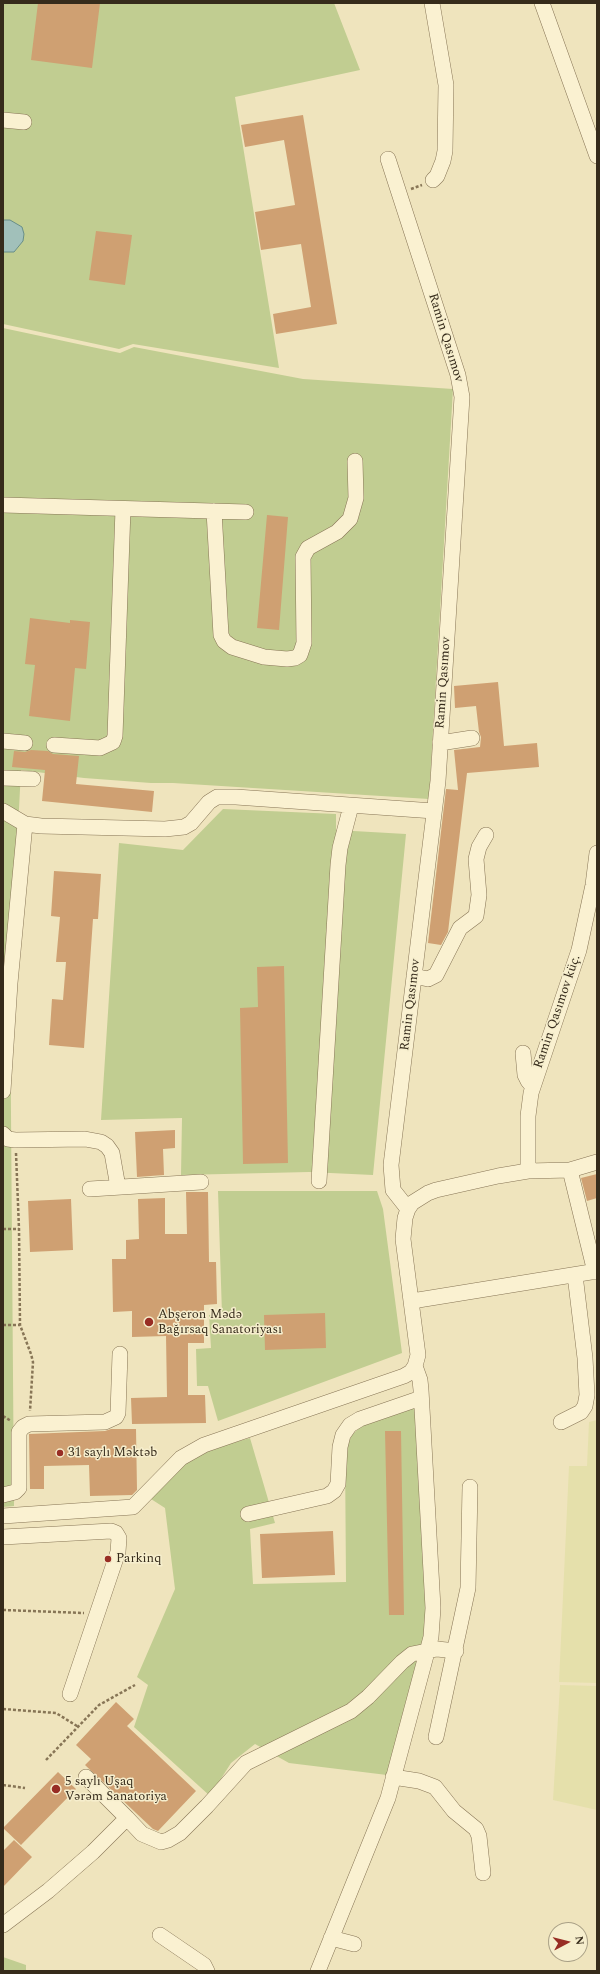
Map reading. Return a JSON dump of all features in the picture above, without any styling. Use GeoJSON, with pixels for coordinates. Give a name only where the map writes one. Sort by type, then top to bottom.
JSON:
{"type":"FeatureCollection","features":[{"type":"Feature","properties":{"kind":"street"},"geometry":{"type":"LineString","coordinates":[[432,3],[446,85],[445,151],[437,176],[433,180]]}},
{"type":"Feature","properties":{"kind":"street"},"geometry":{"type":"LineString","coordinates":[[542,3],[597,156]]}},
{"type":"Feature","properties":{"kind":"street"},"geometry":{"type":"LineString","coordinates":[[3,120],[24,122]]}},
{"type":"Feature","properties":{"kind":"street","name":"Ramin Qasımov"},"geometry":{"type":"LineString","coordinates":[[388,159],[458,375],[462,397],[440,743],[434,811],[391,1165],[393,1190],[408,1209]]}},
{"type":"Feature","properties":{"kind":"street"},"geometry":{"type":"LineString","coordinates":[[214,511],[221,635],[224,641],[232,647],[264,657],[287,659],[295,658],[300,655],[304,643],[303,557],[308,548],[337,532],[350,519],[356,498],[355,461]]}},
{"type":"Feature","properties":{"kind":"street"},"geometry":{"type":"LineString","coordinates":[[3,505],[246,512]]}},
{"type":"Feature","properties":{"kind":"street"},"geometry":{"type":"LineString","coordinates":[[54,745],[100,748],[113,742],[115,736],[124,509]]}},
{"type":"Feature","properties":{"kind":"street"},"geometry":{"type":"LineString","coordinates":[[440,743],[472,738]]}},
{"type":"Feature","properties":{"kind":"street"},"geometry":{"type":"LineString","coordinates":[[3,741],[25,743]]}},
{"type":"Feature","properties":{"kind":"street"},"geometry":{"type":"LineString","coordinates":[[3,778],[33,779]]}},
{"type":"Feature","properties":{"kind":"street"},"geometry":{"type":"LineString","coordinates":[[3,811],[25,824],[41,826],[175,828],[191,823],[209,802],[217,797],[236,797],[434,811]]}},
{"type":"Feature","properties":{"kind":"street"},"geometry":{"type":"LineString","coordinates":[[319,1181],[338,865],[340,848],[351,806]]}},
{"type":"Feature","properties":{"kind":"street"},"geometry":{"type":"LineString","coordinates":[[3,1091],[10,975],[25,824]]}},
{"type":"Feature","properties":{"kind":"street"},"geometry":{"type":"LineString","coordinates":[[414,976],[428,978],[436,975],[460,928],[476,916],[479,896],[476,859],[478,847],[486,835]]}},
{"type":"Feature","properties":{"kind":"street","name":"Ramin Qasımov küç."},"geometry":{"type":"LineString","coordinates":[[528,1171],[528,1116],[533,1087],[579,950],[590,899],[597,853]]}},
{"type":"Feature","properties":{"kind":"street"},"geometry":{"type":"LineString","coordinates":[[523,1054],[525,1075],[533,1087]]}},
{"type":"Feature","properties":{"kind":"street"},"geometry":{"type":"LineString","coordinates":[[6,1136],[85,1139],[101,1142],[112,1152],[118,1187]]}},
{"type":"Feature","properties":{"kind":"street"},"geometry":{"type":"LineString","coordinates":[[3,1516],[132,1507],[140,1501],[171,1466],[192,1450],[227,1436],[404,1376],[411,1372],[415,1366],[418,1355],[403,1239],[405,1218],[408,1209],[419,1198],[436,1190],[528,1171],[570,1170],[597,1162]]}},
{"type":"Feature","properties":{"kind":"street"},"geometry":{"type":"LineString","coordinates":[[412,1301],[596,1272],[570,1170]]}},
{"type":"Feature","properties":{"kind":"street"},"geometry":{"type":"LineString","coordinates":[[90,1189],[201,1182]]}},
{"type":"Feature","properties":{"kind":"street"},"geometry":{"type":"LineString","coordinates":[[561,1422],[581,1412],[585,1406],[587,1395],[585,1358],[575,1275]]}},
{"type":"Feature","properties":{"kind":"street"},"geometry":{"type":"LineString","coordinates":[[3,1495],[15,1492],[18,1488],[19,1432],[23,1427],[29,1424],[105,1422],[116,1418],[118,1413],[120,1354]]}},
{"type":"Feature","properties":{"kind":"street"},"geometry":{"type":"LineString","coordinates":[[318,1971],[380,1819],[431,1637],[433,1608],[422,1398],[420,1380],[415,1366]]}},
{"type":"Feature","properties":{"kind":"street"},"geometry":{"type":"LineString","coordinates":[[248,1514],[327,1496],[334,1491],[338,1484],[340,1447],[343,1435],[350,1425],[360,1419],[422,1398]]}},
{"type":"Feature","properties":{"kind":"street"},"geometry":{"type":"LineString","coordinates":[[436,1738],[456,1651],[468,1588],[470,1487]]}},
{"type":"Feature","properties":{"kind":"street"},"geometry":{"type":"LineString","coordinates":[[3,1537],[111,1531],[116,1533],[119,1538],[118,1552],[70,1694]]}},
{"type":"Feature","properties":{"kind":"street"},"geometry":{"type":"LineString","coordinates":[[86,1776],[142,1834],[161,1842],[168,1840],[180,1832],[207,1806],[246,1763],[350,1711],[412,1654],[427,1650],[456,1651]]}},
{"type":"Feature","properties":{"kind":"street"},"geometry":{"type":"LineString","coordinates":[[393,1777],[419,1781],[435,1787],[454,1811],[476,1829],[479,1836],[483,1873]]}},
{"type":"Feature","properties":{"kind":"street"},"geometry":{"type":"LineString","coordinates":[[3,1925],[48,1891],[93,1852],[127,1818]]}},
{"type":"Feature","properties":{"kind":"street"},"geometry":{"type":"LineString","coordinates":[[160,1935],[204,1965],[206,1971]]}},
{"type":"Feature","properties":{"kind":"street"},"geometry":{"type":"LineString","coordinates":[[331,1938],[354,1944]]}},
{"type":"Feature","properties":{"kind":"path"},"geometry":{"type":"LineString","coordinates":[[400,194],[433,180]]}},
{"type":"Feature","properties":{"kind":"path"},"geometry":{"type":"LineString","coordinates":[[6,1136],[19,1229],[20,1326],[32,1354],[33,1362],[29,1424]]}},
{"type":"Feature","properties":{"kind":"path"},"geometry":{"type":"LineString","coordinates":[[3,1229],[19,1229]]}},
{"type":"Feature","properties":{"kind":"path"},"geometry":{"type":"LineString","coordinates":[[3,1325],[20,1326]]}},
{"type":"Feature","properties":{"kind":"path"},"geometry":{"type":"LineString","coordinates":[[3,1610],[98,1614]]}},
{"type":"Feature","properties":{"kind":"path"},"geometry":{"type":"LineString","coordinates":[[46,1760],[77,1726],[99,1705],[135,1685]]}},
{"type":"Feature","properties":{"kind":"path"},"geometry":{"type":"LineString","coordinates":[[3,1709],[56,1714],[68,1719],[77,1726]]}},
{"type":"Feature","properties":{"kind":"path"},"geometry":{"type":"LineString","coordinates":[[3,1785],[25,1788]]}},
{"type":"Feature","properties":{"kind":"shaded area"},"geometry":{"type":"Polygon","coordinates":[[[597,1420],[597,1683],[559,1682],[569,1466],[587,1466],[589,1422],[597,1420]]]}},
{"type":"Feature","properties":{"kind":"shaded area"},"geometry":{"type":"Polygon","coordinates":[[[560,1685],[597,1686],[597,1810],[553,1800],[560,1685]]]}},
{"type":"Feature","properties":{"kind":"green space"},"geometry":{"type":"Polygon","coordinates":[[[3,3],[334,3],[360,70],[235,97],[279,368],[133,344],[119,349],[3,324],[3,3]]]}},
{"type":"Feature","properties":{"kind":"green space"},"geometry":{"type":"Polygon","coordinates":[[[3,328],[120,353],[134,347],[303,379],[453,389],[429,799],[173,783],[151,783],[84,778],[21,770],[10,983],[14,1506],[3,1507],[3,328]]]}},
{"type":"Feature","properties":{"kind":"green space"},"geometry":{"type":"Polygon","coordinates":[[[223,809],[336,814],[336,830],[406,834],[373,1175],[309,1172],[181,1175],[182,1118],[101,1120],[119,843],[183,850],[223,809]]]}},
{"type":"Feature","properties":{"kind":"green space"},"geometry":{"type":"Polygon","coordinates":[[[218,1191],[377,1191],[383,1209],[402,1353],[218,1421],[208,1386],[197,1386],[196,1349],[211,1348],[209,1315],[222,1314],[218,1191]]]}},
{"type":"Feature","properties":{"kind":"green space"},"geometry":{"type":"Polygon","coordinates":[[[417,1407],[427,1628],[387,1775],[289,1763],[255,1744],[231,1763],[210,1796],[134,1727],[148,1685],[137,1677],[175,1589],[165,1508],[151,1499],[184,1463],[204,1451],[250,1438],[275,1523],[250,1529],[253,1584],[346,1582],[345,1451],[352,1435],[361,1426],[417,1407]]]}},
{"type":"Feature","properties":{"kind":"green space"},"geometry":{"type":"Polygon","coordinates":[[[3,1957],[26,1965],[26,1971],[3,1971],[3,1957]]]}},
{"type":"Feature","properties":{"kind":"water"},"geometry":{"type":"Polygon","coordinates":[[[3,220],[10,220],[22,227],[24,234],[23,241],[14,252],[3,252],[3,220]]]}},
{"type":"Feature","properties":{"kind":"building"},"geometry":{"type":"Polygon","coordinates":[[[38,3],[100,3],[92,68],[31,60],[38,3]]]}},
{"type":"Feature","properties":{"kind":"building"},"geometry":{"type":"Polygon","coordinates":[[[303,115],[337,324],[276,334],[273,314],[311,307],[301,244],[261,250],[255,212],[295,205],[284,140],[245,147],[241,125],[303,115]]]}},
{"type":"Feature","properties":{"kind":"building"},"geometry":{"type":"Polygon","coordinates":[[[96,231],[132,235],[125,285],[89,280],[96,231]]]}},
{"type":"Feature","properties":{"kind":"building"},"geometry":{"type":"Polygon","coordinates":[[[267,515],[288,517],[279,630],[257,628],[267,515]]]}},
{"type":"Feature","properties":{"kind":"building"},"geometry":{"type":"Polygon","coordinates":[[[30,618],[70,623],[70,620],[90,622],[86,669],[75,668],[70,721],[29,716],[35,665],[25,664],[30,618]]]}},
{"type":"Feature","properties":{"kind":"building"},"geometry":{"type":"Polygon","coordinates":[[[498,682],[504,746],[537,743],[539,767],[467,773],[448,932],[441,945],[428,943],[446,789],[458,790],[454,750],[480,747],[481,737],[476,706],[455,708],[454,686],[498,682]]]}},
{"type":"Feature","properties":{"kind":"building"},"geometry":{"type":"Polygon","coordinates":[[[31,750],[48,751],[53,754],[79,756],[76,784],[154,791],[152,812],[42,801],[45,770],[12,767],[14,751],[25,752],[31,750]]]}},
{"type":"Feature","properties":{"kind":"building"},"geometry":{"type":"Polygon","coordinates":[[[54,871],[101,874],[98,919],[93,919],[84,1048],[49,1045],[52,999],[63,1000],[66,962],[56,962],[60,917],[51,916],[54,871]]]}},
{"type":"Feature","properties":{"kind":"building"},"geometry":{"type":"Polygon","coordinates":[[[284,966],[288,1163],[243,1164],[240,1008],[258,1007],[257,967],[284,966]]]}},
{"type":"Feature","properties":{"kind":"building"},"geometry":{"type":"Polygon","coordinates":[[[175,1130],[175,1148],[163,1149],[164,1175],[137,1177],[135,1132],[175,1130]]]}},
{"type":"Feature","properties":{"kind":"building"},"geometry":{"type":"Polygon","coordinates":[[[597,1174],[597,1198],[587,1201],[581,1178],[597,1174]]]}},
{"type":"Feature","properties":{"kind":"building"},"geometry":{"type":"Polygon","coordinates":[[[186,1192],[208,1192],[209,1262],[216,1262],[217,1304],[204,1305],[204,1343],[188,1343],[188,1395],[205,1395],[206,1423],[132,1424],[131,1398],[167,1397],[166,1336],[132,1337],[132,1311],[113,1312],[112,1259],[126,1259],[126,1240],[139,1239],[138,1199],[165,1198],[165,1234],[187,1234],[186,1192]]]}},
{"type":"Feature","properties":{"kind":"building"},"geometry":{"type":"Polygon","coordinates":[[[71,1199],[73,1250],[30,1252],[28,1201],[71,1199]]]}},
{"type":"Feature","properties":{"kind":"building"},"geometry":{"type":"Polygon","coordinates":[[[325,1313],[326,1348],[265,1350],[264,1315],[325,1313]]]}},
{"type":"Feature","properties":{"kind":"building"},"geometry":{"type":"Polygon","coordinates":[[[111,1429],[136,1429],[137,1490],[132,1495],[90,1496],[89,1465],[44,1466],[44,1489],[30,1489],[29,1434],[105,1431],[111,1429]]]}},
{"type":"Feature","properties":{"kind":"building"},"geometry":{"type":"Polygon","coordinates":[[[385,1431],[401,1431],[404,1615],[389,1615],[385,1431]]]}},
{"type":"Feature","properties":{"kind":"building"},"geometry":{"type":"Polygon","coordinates":[[[333,1531],[335,1575],[262,1578],[260,1534],[333,1531]]]}},
{"type":"Feature","properties":{"kind":"building"},"geometry":{"type":"Polygon","coordinates":[[[116,1702],[134,1719],[127,1726],[196,1791],[158,1831],[153,1829],[85,1765],[91,1759],[76,1745],[116,1702]]]}},
{"type":"Feature","properties":{"kind":"building"},"geometry":{"type":"Polygon","coordinates":[[[58,1772],[76,1789],[21,1845],[3,1828],[58,1772]]]}},
{"type":"Feature","properties":{"kind":"building"},"geometry":{"type":"Polygon","coordinates":[[[14,1840],[32,1857],[3,1887],[3,1851],[14,1840]]]}},
{"type":"Feature","properties":{"kind":"place","name":"Abşeron Mədə Bağırsaq Sanatoriyası"},"geometry":{"type":"Point","coordinates":[149,1322]}},
{"type":"Feature","properties":{"kind":"place","name":"31 saylı Məktəb"},"geometry":{"type":"Point","coordinates":[60,1453]}},
{"type":"Feature","properties":{"kind":"place","name":"Parkinq"},"geometry":{"type":"Point","coordinates":[108,1559]}},
{"type":"Feature","properties":{"kind":"place","name":"5 saylı Uşaq Vərəm Sanatoriya"},"geometry":{"type":"Point","coordinates":[56,1789]}}]}
